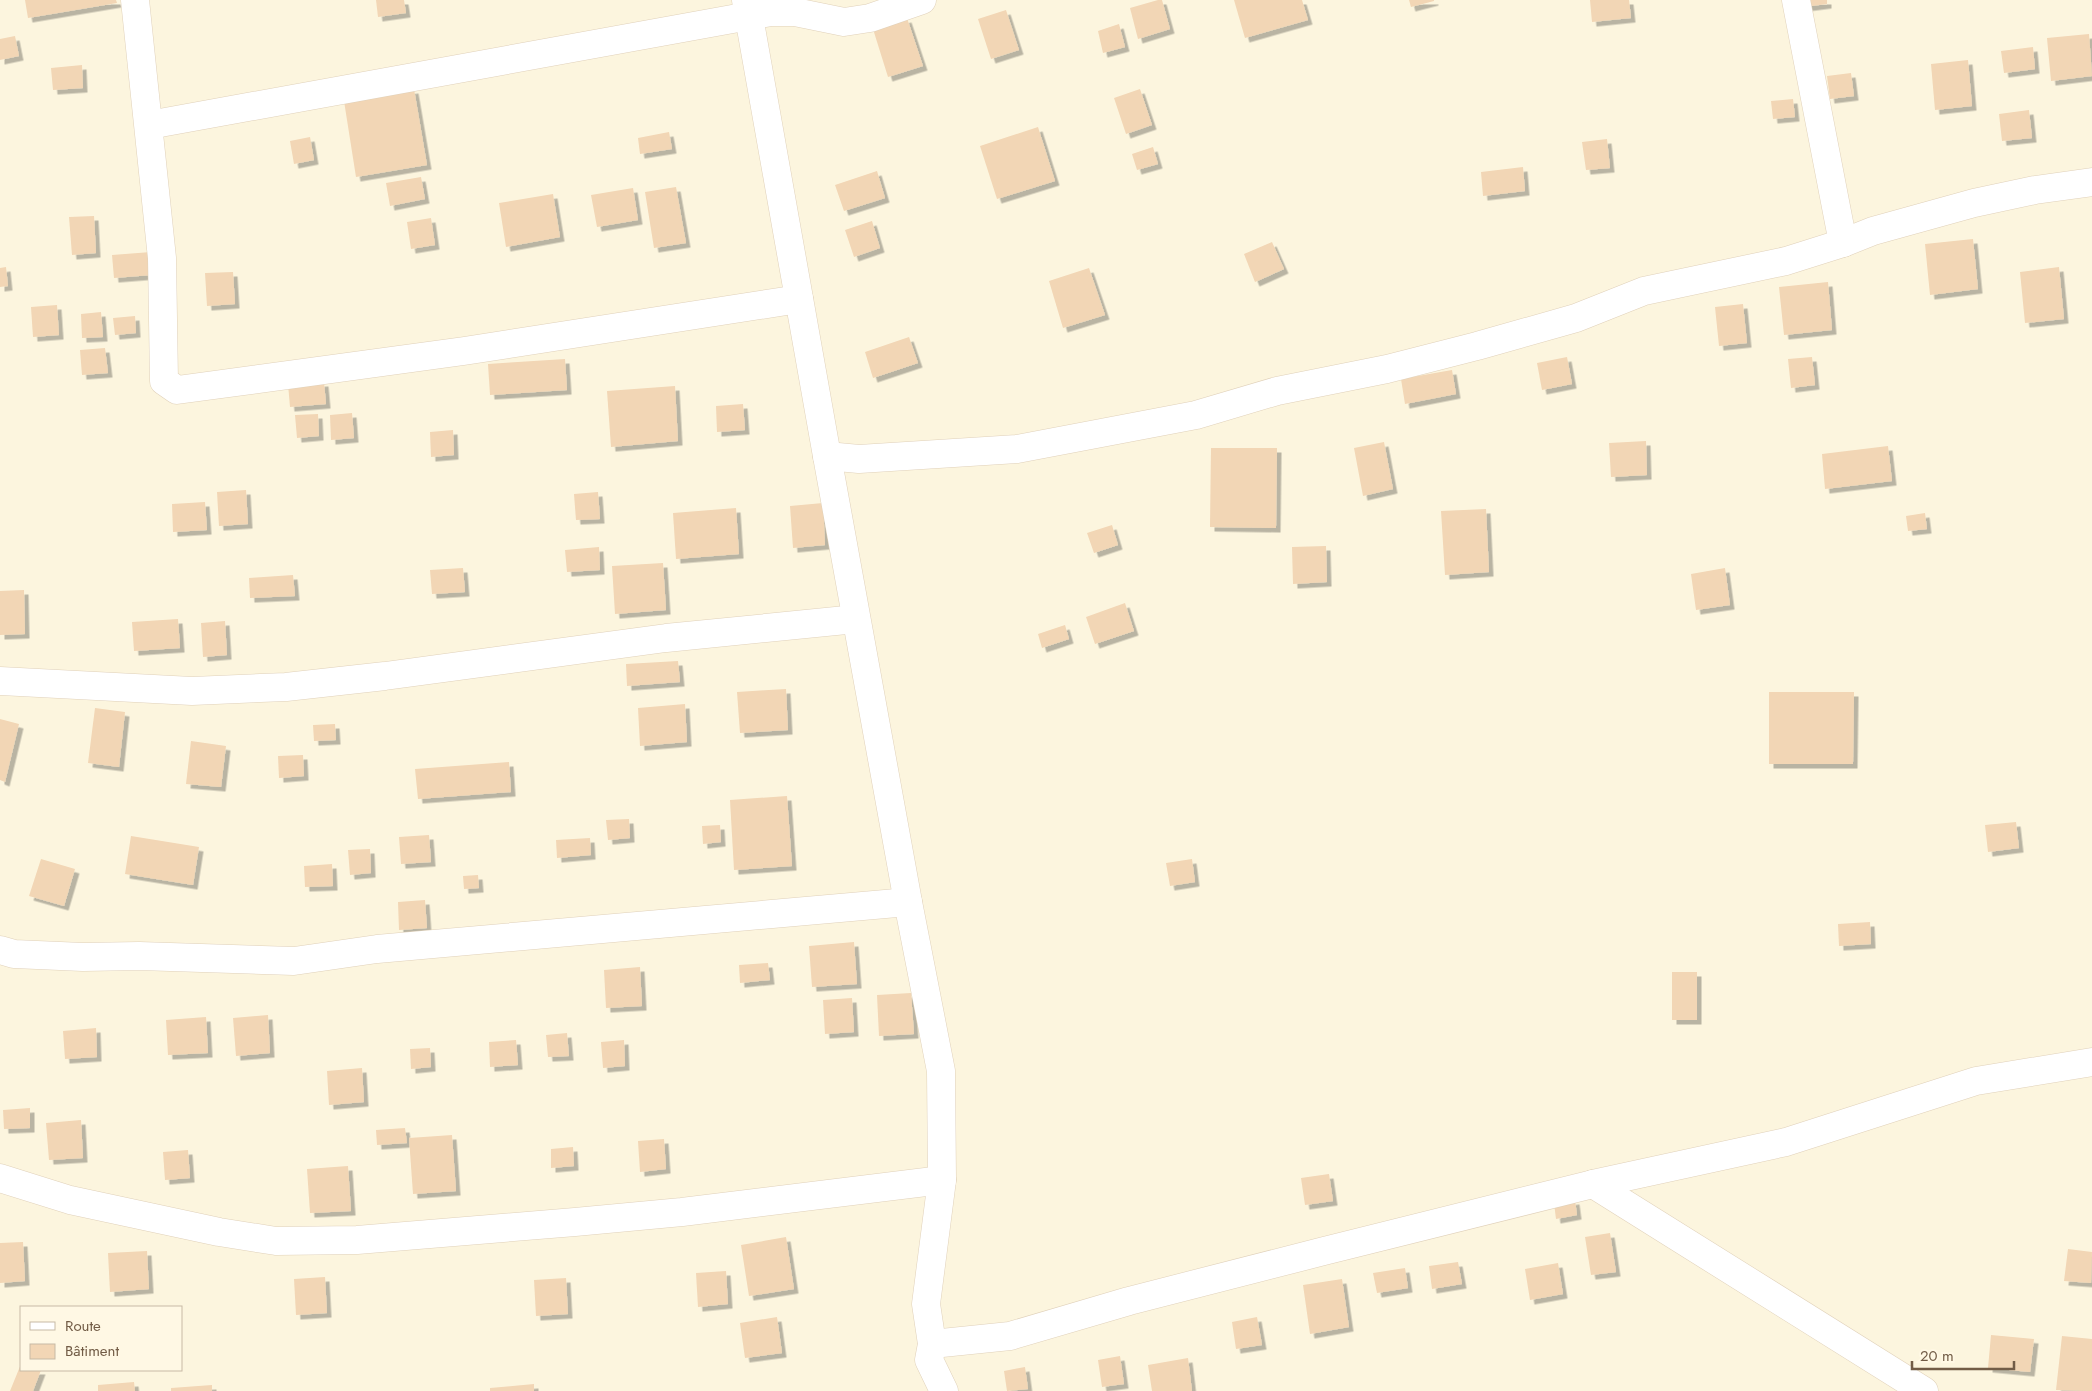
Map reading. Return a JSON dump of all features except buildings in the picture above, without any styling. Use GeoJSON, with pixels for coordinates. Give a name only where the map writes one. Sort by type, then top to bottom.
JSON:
{"type":"FeatureCollection","features":[{"type":"Feature","properties":{"kind":"street"},"geometry":{"type":"LineString","coordinates":[[135,0],[162,258],[164,381],[176,390],[464,351],[799,300]]}},
{"type":"Feature","properties":{"kind":"street"},"geometry":{"type":"LineString","coordinates":[[149,126],[747,8],[771,12],[795,12],[844,22],[870,18],[922,0]]}},
{"type":"Feature","properties":{"kind":"street"},"geometry":{"type":"LineString","coordinates":[[1796,0],[1843,243]]}},
{"type":"Feature","properties":{"kind":"street"},"geometry":{"type":"LineString","coordinates":[[747,8],[826,456],[941,1071],[942,1180],[926,1304],[932,1344],[929,1360],[944,1391]]}},
{"type":"Feature","properties":{"kind":"street"},"geometry":{"type":"LineString","coordinates":[[826,456],[859,459],[1017,448],[1196,415],[1277,392],[1387,369],[1477,346],[1576,318],[1644,292],[1786,261],[1843,243],[1873,231],[1974,203],[2035,190],[2092,182]]}},
{"type":"Feature","properties":{"kind":"street"},"geometry":{"type":"LineString","coordinates":[[0,681],[192,691],[286,687],[385,676],[666,638],[856,619]]}},
{"type":"Feature","properties":{"kind":"street"},"geometry":{"type":"LineString","coordinates":[[0,950],[14,954],[83,957],[139,956],[294,961],[377,949],[577,933],[750,915],[908,902]]}},
{"type":"Feature","properties":{"kind":"street"},"geometry":{"type":"LineString","coordinates":[[932,1344],[1010,1336],[1129,1301],[1593,1184],[1786,1142],[1976,1082],[2092,1062]]}},
{"type":"Feature","properties":{"kind":"street"},"geometry":{"type":"LineString","coordinates":[[0,1178],[70,1200],[219,1232],[276,1241],[357,1240],[585,1221],[682,1212],[942,1180]]}},
{"type":"Feature","properties":{"kind":"street"},"geometry":{"type":"LineString","coordinates":[[1593,1184],[1924,1391]]}}]}
